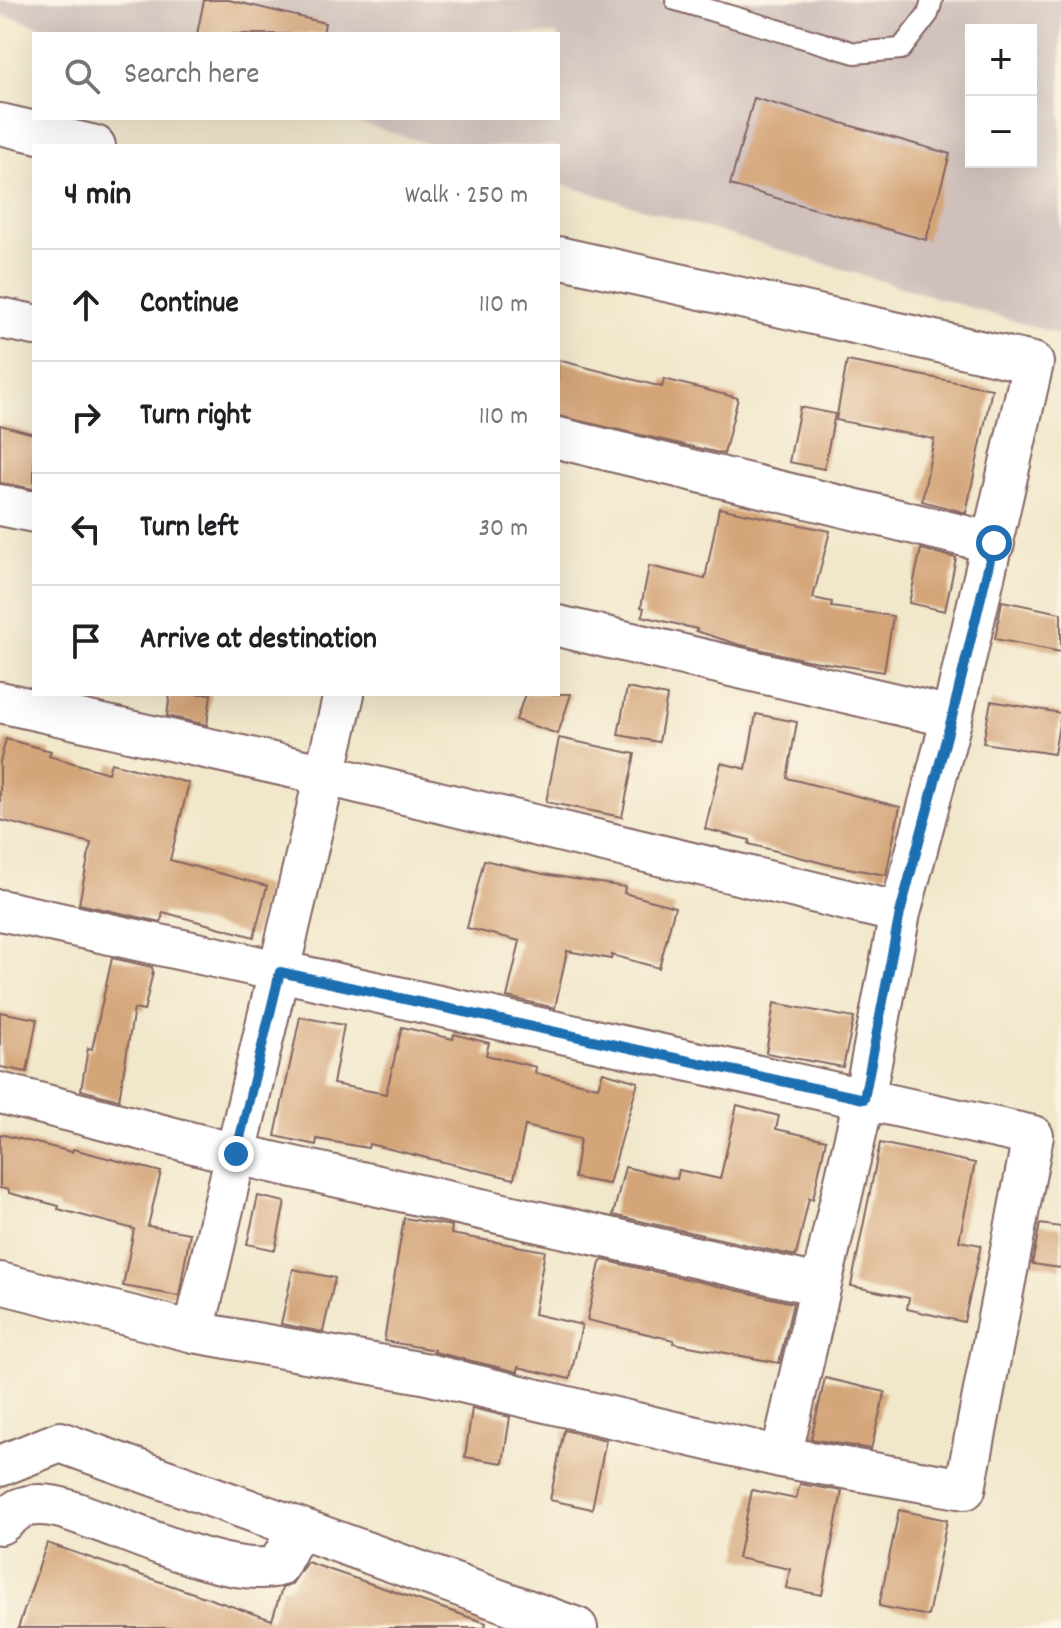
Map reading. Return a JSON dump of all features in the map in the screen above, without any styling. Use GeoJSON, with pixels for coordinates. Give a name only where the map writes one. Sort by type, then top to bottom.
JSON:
{"type":"FeatureCollection","features":[{"type":"Feature","properties":{"kind":"street"},"geometry":{"type":"LineString","coordinates":[[0,124],[86,144]]}},
{"type":"Feature","properties":{"kind":"street"},"geometry":{"type":"LineString","coordinates":[[560,257],[1033,363],[952,717],[900,913],[864,1099],[781,1457]]}},
{"type":"Feature","properties":{"kind":"street"},"geometry":{"type":"LineString","coordinates":[[0,318],[32,325]]}},
{"type":"Feature","properties":{"kind":"street"},"geometry":{"type":"LineString","coordinates":[[560,438],[994,543]]}},
{"type":"Feature","properties":{"kind":"street"},"geometry":{"type":"LineString","coordinates":[[0,505],[32,512]]}},
{"type":"Feature","properties":{"kind":"street"},"geometry":{"type":"LineString","coordinates":[[560,626],[952,717]]}},
{"type":"Feature","properties":{"kind":"street"},"geometry":{"type":"LineString","coordinates":[[194,1332],[344,696]]}},
{"type":"Feature","properties":{"kind":"street"},"geometry":{"type":"LineString","coordinates":[[0,702],[326,775],[900,913]]}},
{"type":"Feature","properties":{"kind":"street"},"geometry":{"type":"LineString","coordinates":[[0,910],[1033,1136],[965,1489],[781,1457],[423,1373],[194,1332],[0,1283]]}},
{"type":"Feature","properties":{"kind":"street"},"geometry":{"type":"LineString","coordinates":[[0,1093],[236,1154],[819,1285]]}},
{"type":"Feature","properties":{"kind":"street"},"geometry":{"type":"LineString","coordinates":[[0,1466],[60,1442],[577,1628]]}},
{"type":"Feature","properties":{"kind":"street"},"geometry":{"type":"LineString","coordinates":[[0,1524],[21,1508],[56,1505],[205,1558],[241,1568],[263,1570],[278,1566],[298,1529]]}},
{"type":"Feature","properties":{"kind":"lane"},"geometry":{"type":"LineString","coordinates":[[676,0],[855,53],[901,49],[928,14],[932,0]]}},
{"type":"Feature","properties":{"kind":"shaded area"},"geometry":{"type":"Polygon","coordinates":[[[0,0],[1061,0],[1061,335],[560,184],[560,144],[429,144],[350,120],[560,120],[560,32],[58,32],[0,14],[0,0]]]}},
{"type":"Feature","properties":{"kind":"building"},"geometry":{"type":"Polygon","coordinates":[[[204,0],[229,0],[325,23],[323,32],[197,32],[204,0]]]}},
{"type":"Feature","properties":{"kind":"building"},"geometry":{"type":"Polygon","coordinates":[[[754,98],[950,154],[926,240],[730,185],[754,98]]]}},
{"type":"Feature","properties":{"kind":"building"},"geometry":{"type":"Polygon","coordinates":[[[560,361],[662,387],[664,379],[738,398],[724,454],[560,416],[560,361]]]}},
{"type":"Feature","properties":{"kind":"building"},"geometry":{"type":"Polygon","coordinates":[[[847,361],[992,389],[966,513],[922,501],[934,439],[836,420],[847,361]]]}},
{"type":"Feature","properties":{"kind":"building"},"geometry":{"type":"Polygon","coordinates":[[[800,407],[835,414],[824,469],[789,462],[800,407]]]}},
{"type":"Feature","properties":{"kind":"building"},"geometry":{"type":"Polygon","coordinates":[[[0,425],[32,433],[32,489],[0,483],[0,425]]]}},
{"type":"Feature","properties":{"kind":"building"},"geometry":{"type":"Polygon","coordinates":[[[719,508],[830,531],[813,598],[832,602],[831,607],[893,616],[884,672],[807,660],[737,644],[697,629],[642,616],[649,566],[705,579],[719,508]]]}},
{"type":"Feature","properties":{"kind":"building"},"geometry":{"type":"Polygon","coordinates":[[[921,549],[956,558],[945,611],[909,603],[921,549]]]}},
{"type":"Feature","properties":{"kind":"building"},"geometry":{"type":"Polygon","coordinates":[[[1002,601],[1061,613],[1061,652],[995,639],[1002,601]]]}},
{"type":"Feature","properties":{"kind":"building"},"geometry":{"type":"Polygon","coordinates":[[[627,688],[667,696],[659,742],[618,735],[627,688]]]}},
{"type":"Feature","properties":{"kind":"building"},"geometry":{"type":"Polygon","coordinates":[[[571,694],[558,734],[516,720],[524,696],[571,694]]]}},
{"type":"Feature","properties":{"kind":"building"},"geometry":{"type":"Polygon","coordinates":[[[170,696],[211,696],[207,725],[167,716],[170,696]]]}},
{"type":"Feature","properties":{"kind":"building"},"geometry":{"type":"Polygon","coordinates":[[[991,701],[1061,713],[1054,754],[983,743],[991,701]]]}},
{"type":"Feature","properties":{"kind":"building"},"geometry":{"type":"Polygon","coordinates":[[[756,714],[797,722],[787,778],[900,807],[886,875],[826,864],[705,829],[721,763],[746,769],[756,714]]]}},
{"type":"Feature","properties":{"kind":"building"},"geometry":{"type":"Polygon","coordinates":[[[559,738],[635,754],[622,817],[546,802],[559,738]]]}},
{"type":"Feature","properties":{"kind":"building"},"geometry":{"type":"Polygon","coordinates":[[[6,739],[51,751],[49,756],[108,773],[111,763],[189,783],[170,860],[267,886],[254,937],[163,912],[161,922],[79,904],[91,843],[0,820],[0,762],[6,739]]]}},
{"type":"Feature","properties":{"kind":"building"},"geometry":{"type":"Polygon","coordinates":[[[484,860],[543,874],[625,887],[624,893],[675,907],[659,968],[612,955],[611,959],[567,951],[555,1008],[507,997],[520,941],[467,928],[484,860]]]}},
{"type":"Feature","properties":{"kind":"building"},"geometry":{"type":"Polygon","coordinates":[[[112,958],[152,967],[153,972],[144,1011],[134,1009],[119,1100],[81,1090],[88,1048],[92,1049],[112,958]]]}},
{"type":"Feature","properties":{"kind":"building"},"geometry":{"type":"Polygon","coordinates":[[[774,1003],[854,1018],[843,1067],[766,1053],[774,1003]]]}},
{"type":"Feature","properties":{"kind":"building"},"geometry":{"type":"Polygon","coordinates":[[[0,1012],[37,1019],[27,1072],[0,1067],[0,1012]]]}},
{"type":"Feature","properties":{"kind":"building"},"geometry":{"type":"Polygon","coordinates":[[[300,1017],[344,1025],[333,1084],[386,1094],[402,1027],[453,1039],[454,1034],[489,1043],[486,1055],[536,1067],[535,1073],[598,1087],[603,1072],[638,1082],[609,1184],[574,1178],[580,1139],[525,1126],[514,1179],[369,1144],[368,1148],[317,1139],[316,1145],[275,1136],[300,1017]]]}},
{"type":"Feature","properties":{"kind":"building"},"geometry":{"type":"Polygon","coordinates":[[[737,1105],[779,1116],[776,1129],[826,1140],[796,1256],[613,1215],[625,1167],[677,1179],[679,1170],[720,1179],[737,1105]]]}},
{"type":"Feature","properties":{"kind":"building"},"geometry":{"type":"Polygon","coordinates":[[[0,1134],[161,1172],[148,1226],[190,1233],[179,1296],[123,1286],[134,1229],[58,1209],[59,1206],[0,1188],[0,1134]]]}},
{"type":"Feature","properties":{"kind":"building"},"geometry":{"type":"Polygon","coordinates":[[[880,1143],[975,1163],[959,1241],[981,1245],[964,1322],[907,1309],[909,1298],[851,1286],[880,1143]]]}},
{"type":"Feature","properties":{"kind":"building"},"geometry":{"type":"Polygon","coordinates":[[[258,1196],[285,1202],[275,1250],[247,1244],[258,1196]]]}},
{"type":"Feature","properties":{"kind":"building"},"geometry":{"type":"Polygon","coordinates":[[[404,1218],[452,1226],[451,1234],[545,1251],[534,1314],[582,1325],[570,1379],[518,1367],[518,1372],[435,1350],[384,1341],[404,1218]]]}},
{"type":"Feature","properties":{"kind":"building"},"geometry":{"type":"Polygon","coordinates":[[[1040,1224],[1061,1227],[1061,1268],[1032,1264],[1040,1224]]]}},
{"type":"Feature","properties":{"kind":"building"},"geometry":{"type":"Polygon","coordinates":[[[603,1260],[793,1303],[779,1363],[673,1343],[674,1340],[587,1320],[603,1260]]]}},
{"type":"Feature","properties":{"kind":"building"},"geometry":{"type":"Polygon","coordinates":[[[293,1269],[335,1278],[323,1332],[281,1324],[293,1269]]]}},
{"type":"Feature","properties":{"kind":"building"},"geometry":{"type":"Polygon","coordinates":[[[825,1378],[885,1392],[871,1449],[811,1439],[825,1378]]]}},
{"type":"Feature","properties":{"kind":"building"},"geometry":{"type":"Polygon","coordinates":[[[472,1408],[510,1417],[503,1463],[465,1457],[472,1408]]]}},
{"type":"Feature","properties":{"kind":"building"},"geometry":{"type":"Polygon","coordinates":[[[564,1430],[606,1440],[592,1509],[550,1500],[564,1430]]]}},
{"type":"Feature","properties":{"kind":"building"},"geometry":{"type":"Polygon","coordinates":[[[800,1484],[842,1491],[822,1595],[786,1588],[790,1569],[738,1558],[752,1490],[796,1499],[800,1484]]]}},
{"type":"Feature","properties":{"kind":"building"},"geometry":{"type":"Polygon","coordinates":[[[899,1510],[947,1520],[928,1616],[879,1606],[899,1510]]]}},
{"type":"Feature","properties":{"kind":"building"},"geometry":{"type":"Polygon","coordinates":[[[47,1543],[272,1620],[282,1588],[291,1585],[307,1562],[486,1623],[485,1628],[18,1628],[47,1543]]]}},
{"type":"Feature","properties":{"kind":"route"},"geometry":{"type":"LineString","coordinates":[[236,1154],[280,972],[864,1099],[900,913],[994,543]]}}]}
